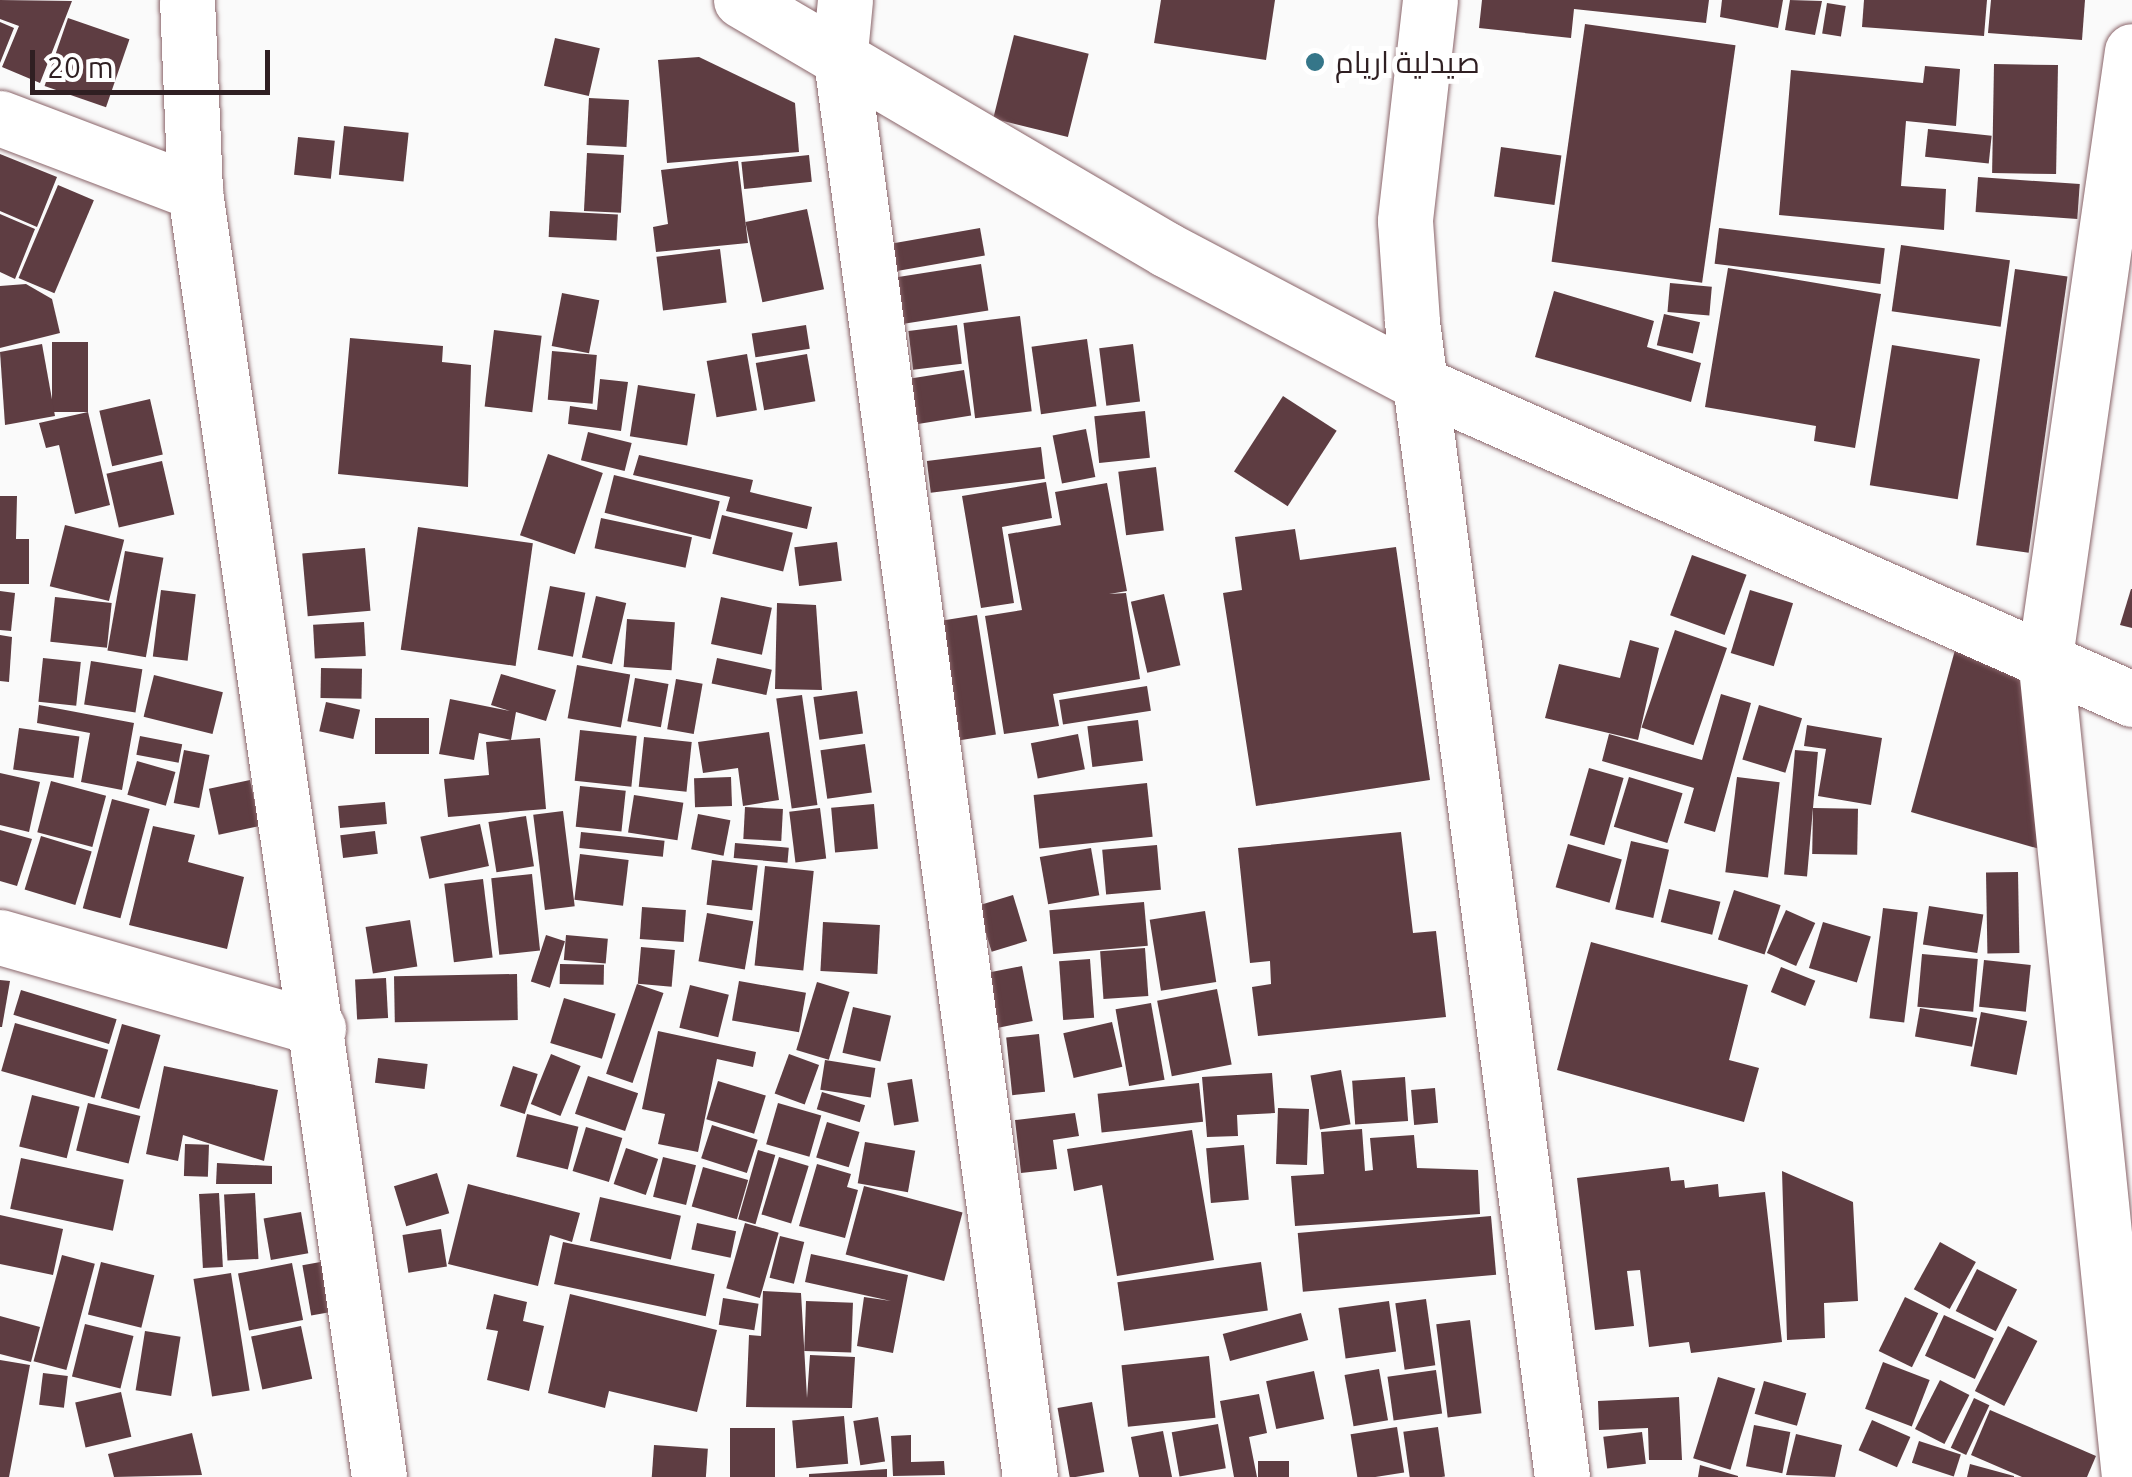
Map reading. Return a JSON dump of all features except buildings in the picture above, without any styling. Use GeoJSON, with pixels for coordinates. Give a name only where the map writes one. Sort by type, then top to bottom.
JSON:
{"type":"FeatureCollection","features":[{"type":"Feature","properties":{"kind":"street"},"geometry":{"type":"LineString","coordinates":[[188,0],[194,192],[318,1028],[378,1477]]}},
{"type":"Feature","properties":{"kind":"street"},"geometry":{"type":"LineString","coordinates":[[741,0],[843,26],[934,117],[1167,250],[1425,386],[2132,698]]}},
{"type":"Feature","properties":{"kind":"street"},"geometry":{"type":"LineString","coordinates":[[1430,0],[1405,220],[1562,1477]]}},
{"type":"Feature","properties":{"kind":"street"},"geometry":{"type":"LineString","coordinates":[[843,26],[1030,1477]]}},
{"type":"Feature","properties":{"kind":"street"},"geometry":{"type":"LineString","coordinates":[[2129,1477],[2045,657],[2132,52]]}},
{"type":"Feature","properties":{"kind":"street"},"geometry":{"type":"LineString","coordinates":[[0,118],[194,192]]}},
{"type":"Feature","properties":{"kind":"street"},"geometry":{"type":"LineString","coordinates":[[0,938],[318,1028]]}},
{"type":"Feature","properties":{"kind":"place","name":"صيدلية اريام"},"geometry":{"type":"Point","coordinates":[1315,62]}}]}
